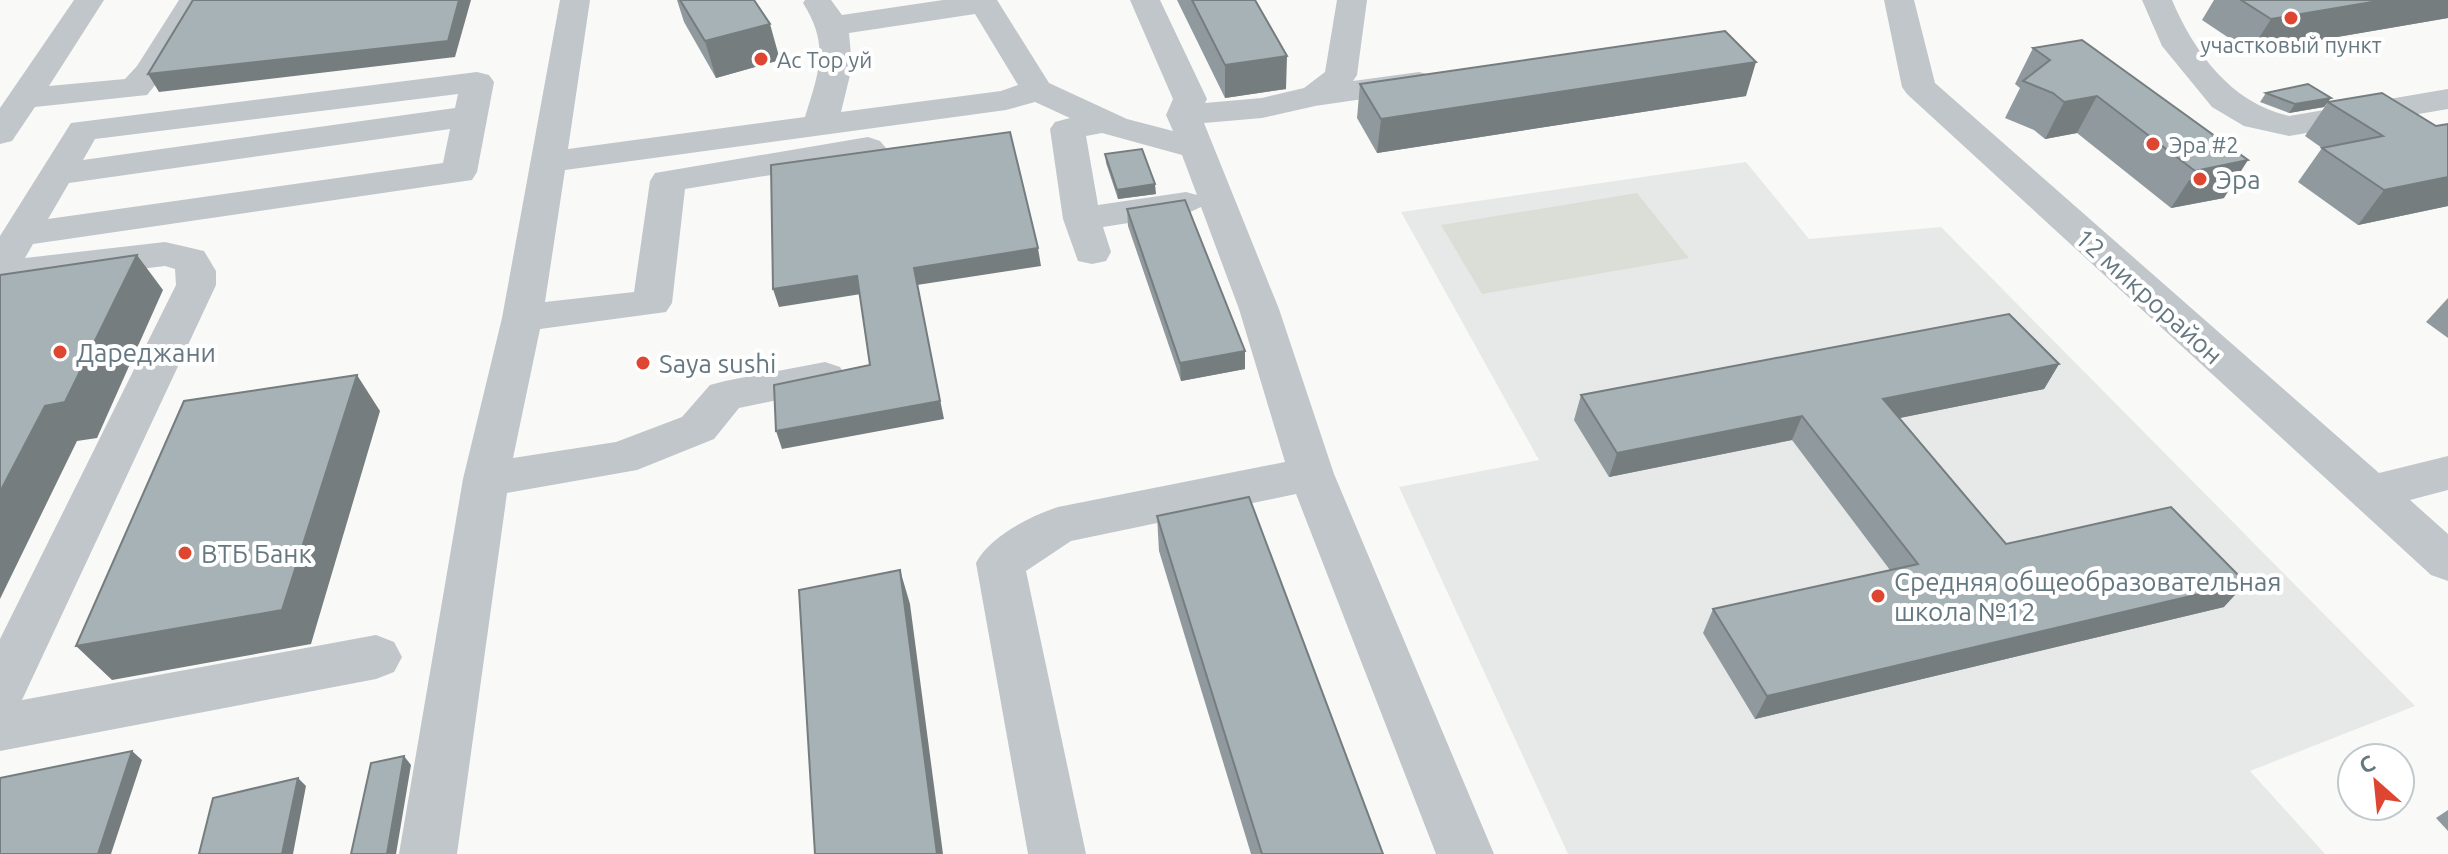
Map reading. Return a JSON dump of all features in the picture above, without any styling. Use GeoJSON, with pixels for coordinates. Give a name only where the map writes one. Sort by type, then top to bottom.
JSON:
{"type":"FeatureCollection","features":[{"type":"Feature","properties":{"kind":"street"},"geometry":{"type":"LineString","coordinates":[[0,134],[89,0]]}},
{"type":"Feature","properties":{"kind":"street"},"geometry":{"type":"LineString","coordinates":[[106,127],[150,72],[194,0]]}},
{"type":"Feature","properties":{"kind":"street"},"geometry":{"type":"LineString","coordinates":[[428,854],[486,479],[522,318],[575,0]]}},
{"type":"Feature","properties":{"kind":"street"},"geometry":{"type":"LineString","coordinates":[[1145,0],[1190,99],[1190,132],[1219,198],[1259,309],[1311,474],[1465,854]]}},
{"type":"Feature","properties":{"kind":"street"},"geometry":{"type":"LineString","coordinates":[[1315,96],[1341,75],[1352,0]]}},
{"type":"Feature","properties":{"kind":"street","name":"12 микрорайон"},"geometry":{"type":"LineString","coordinates":[[1899,0],[1919,87],[2448,562]]}},
{"type":"Feature","properties":{"kind":"street"},"geometry":{"type":"LineString","coordinates":[[2157,0],[2173,39],[2224,100],[2256,119],[2289,126],[2448,99]]}},
{"type":"Feature","properties":{"kind":"street"},"geometry":{"type":"LineString","coordinates":[[820,125],[836,67],[826,13],[984,3],[1037,90],[1106,122]]}},
{"type":"Feature","properties":{"kind":"street"},"geometry":{"type":"LineString","coordinates":[[1219,198],[1087,236],[1067,129],[1106,122],[1190,132],[1262,108],[1315,96],[1452,78]]}},
{"type":"Feature","properties":{"kind":"street"},"geometry":{"type":"LineString","coordinates":[[0,270],[21,234],[83,130],[477,82],[459,172],[21,234]]}},
{"type":"Feature","properties":{"kind":"street"},"geometry":{"type":"LineString","coordinates":[[24,98],[135,88]]}},
{"type":"Feature","properties":{"kind":"street"},"geometry":{"type":"LineString","coordinates":[[548,162],[1006,100],[1037,90]]}},
{"type":"Feature","properties":{"kind":"street"},"geometry":{"type":"LineString","coordinates":[[57,174],[471,116]]}},
{"type":"Feature","properties":{"kind":"street"},"geometry":{"type":"LineString","coordinates":[[522,318],[652,303],[668,181],[1001,127]]}},
{"type":"Feature","properties":{"kind":"street"},"geometry":{"type":"LineString","coordinates":[[0,270],[165,254],[190,260],[196,271],[196,285],[0,692]]}},
{"type":"Feature","properties":{"kind":"street"},"geometry":{"type":"LineString","coordinates":[[486,479],[621,458],[698,428],[725,396],[825,377]]}},
{"type":"Feature","properties":{"kind":"street"},"geometry":{"type":"LineString","coordinates":[[2370,493],[2448,473]]}},
{"type":"Feature","properties":{"kind":"street"},"geometry":{"type":"LineString","coordinates":[[1057,854],[1000,563],[1058,525],[1311,474]]}},
{"type":"Feature","properties":{"kind":"street"},"geometry":{"type":"LineString","coordinates":[[0,728],[376,657]]}},
{"type":"Feature","properties":{"kind":"shaded area","name":"Средняя общеобразовательная школа №12"},"geometry":{"type":"Polygon","coordinates":[[[1746,162],[1809,239],[1941,227],[2415,706],[2250,771],[2325,854],[1568,854],[1399,487],[1539,460],[1401,212],[1746,162]]]}},
{"type":"Feature","properties":{"kind":"shaded area"},"geometry":{"type":"Polygon","coordinates":[[[1637,193],[1689,258],[1482,294],[1441,225],[1637,193]]]}},
{"type":"Feature","properties":{"kind":"building"},"geometry":{"type":"Polygon","coordinates":[[[193,0],[459,0],[448,41],[148,74],[193,0]]]}},
{"type":"Feature","properties":{"kind":"building"},"geometry":{"type":"Polygon","coordinates":[[[680,0],[754,0],[770,24],[705,41],[680,0]]]}},
{"type":"Feature","properties":{"kind":"building"},"geometry":{"type":"Polygon","coordinates":[[[1192,0],[1255,0],[1287,56],[1225,65],[1192,0]]]}},
{"type":"Feature","properties":{"kind":"building"},"geometry":{"type":"Polygon","coordinates":[[[2241,0],[2384,0],[2271,19],[2241,0]]]}},
{"type":"Feature","properties":{"kind":"building"},"geometry":{"type":"Polygon","coordinates":[[[1725,31],[1756,62],[1381,119],[1360,84],[1725,31]]]}},
{"type":"Feature","properties":{"kind":"building"},"geometry":{"type":"Polygon","coordinates":[[[2082,40],[2248,160],[2195,171],[2097,96],[2064,102],[2053,93],[2023,81],[2050,60],[2033,48],[2082,40]]]}},
{"type":"Feature","properties":{"kind":"building"},"geometry":{"type":"Polygon","coordinates":[[[2308,84],[2331,98],[2295,104],[2266,93],[2308,84]]]}},
{"type":"Feature","properties":{"kind":"building"},"geometry":{"type":"Polygon","coordinates":[[[2382,93],[2436,126],[2448,124],[2448,177],[2384,190],[2322,148],[2383,136],[2328,102],[2382,93]]]}},
{"type":"Feature","properties":{"kind":"building"},"geometry":{"type":"Polygon","coordinates":[[[1010,132],[1038,248],[914,268],[940,401],[776,431],[774,385],[870,365],[857,276],[773,289],[771,165],[1010,132]]]}},
{"type":"Feature","properties":{"kind":"building"},"geometry":{"type":"Polygon","coordinates":[[[1142,149],[1155,184],[1117,190],[1105,154],[1142,149]]]}},
{"type":"Feature","properties":{"kind":"building"},"geometry":{"type":"Polygon","coordinates":[[[1185,200],[1245,351],[1180,363],[1127,209],[1185,200]]]}},
{"type":"Feature","properties":{"kind":"building"},"geometry":{"type":"Polygon","coordinates":[[[137,255],[65,402],[45,406],[0,492],[0,275],[137,255]]]}},
{"type":"Feature","properties":{"kind":"building"},"geometry":{"type":"Polygon","coordinates":[[[2009,314],[2059,364],[1883,399],[2006,544],[2171,507],[2246,583],[1767,696],[1713,609],[1918,564],[1802,416],[1617,453],[1581,395],[2009,314]]]}},
{"type":"Feature","properties":{"kind":"building"},"geometry":{"type":"Polygon","coordinates":[[[357,375],[282,610],[76,646],[184,401],[357,375]]]}},
{"type":"Feature","properties":{"kind":"building"},"geometry":{"type":"Polygon","coordinates":[[[1249,497],[1383,854],[1262,854],[1157,516],[1249,497]]]}},
{"type":"Feature","properties":{"kind":"building"},"geometry":{"type":"Polygon","coordinates":[[[900,570],[937,854],[815,854],[799,590],[900,570]]]}},
{"type":"Feature","properties":{"kind":"building"},"geometry":{"type":"Polygon","coordinates":[[[132,751],[98,854],[0,854],[0,778],[132,751]]]}},
{"type":"Feature","properties":{"kind":"building"},"geometry":{"type":"Polygon","coordinates":[[[404,756],[387,854],[351,854],[371,763],[404,756]]]}},
{"type":"Feature","properties":{"kind":"building"},"geometry":{"type":"Polygon","coordinates":[[[298,778],[282,854],[199,854],[213,798],[298,778]]]}},
{"type":"Feature","properties":{"kind":"place","name":"участковый пункт"},"geometry":{"type":"Point","coordinates":[2291,18]}},
{"type":"Feature","properties":{"kind":"place","name":"Ас Тор уй"},"geometry":{"type":"Point","coordinates":[761,59]}},
{"type":"Feature","properties":{"kind":"place","name":"Эра #2"},"geometry":{"type":"Point","coordinates":[2153,144]}},
{"type":"Feature","properties":{"kind":"place","name":"Эра"},"geometry":{"type":"Point","coordinates":[2200,179]}},
{"type":"Feature","properties":{"kind":"place","name":"Дареджани"},"geometry":{"type":"Point","coordinates":[60,352]}},
{"type":"Feature","properties":{"kind":"place","name":"Saya sushi"},"geometry":{"type":"Point","coordinates":[643,363]}},
{"type":"Feature","properties":{"kind":"place","name":"ВТБ Банк"},"geometry":{"type":"Point","coordinates":[185,553]}},
{"type":"Feature","properties":{"kind":"place","name":"Средняя общеобразовательная школа №12"},"geometry":{"type":"Point","coordinates":[1878,596]}}]}
